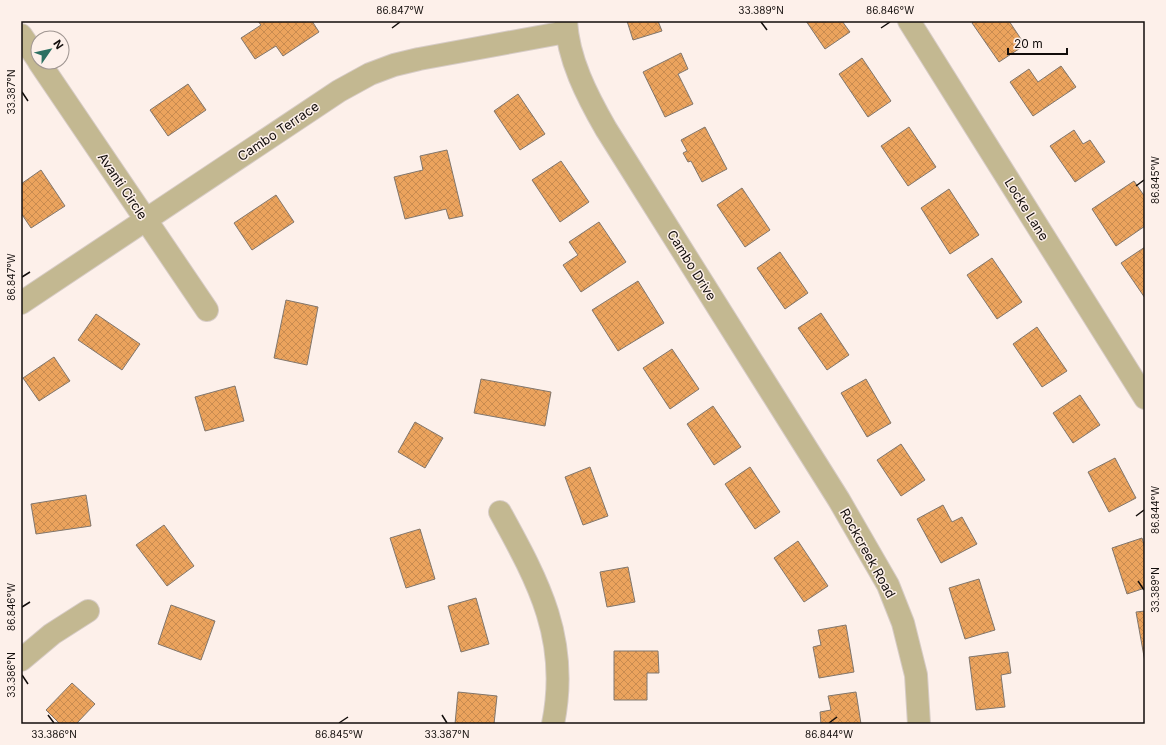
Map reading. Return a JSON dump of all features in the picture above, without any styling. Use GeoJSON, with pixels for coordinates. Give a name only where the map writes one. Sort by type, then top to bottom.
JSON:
{"type":"FeatureCollection","features":[{"type":"Feature","properties":{"kind":"street","name":"Locke Lane"},"geometry":{"type":"LineString","coordinates":[[909,21],[1145,398]]}},
{"type":"Feature","properties":{"kind":"street","name":"Cambo Terrace"},"geometry":{"type":"LineString","coordinates":[[21,303],[339,91],[370,74],[394,65],[566,26]]}},
{"type":"Feature","properties":{"kind":"street","name":"Cambo Drive"},"geometry":{"type":"LineString","coordinates":[[566,26],[576,67],[591,102],[606,129],[839,500]]}},
{"type":"Feature","properties":{"kind":"street","name":"Avanti Circle"},"geometry":{"type":"LineString","coordinates":[[21,35],[30,48]]}},
{"type":"Feature","properties":{"kind":"street","name":"Avanti Circle"},"geometry":{"type":"LineString","coordinates":[[45,70],[207,310]]}},
{"type":"Feature","properties":{"kind":"street","name":"Rockcreek Road"},"geometry":{"type":"LineString","coordinates":[[839,500],[888,585],[903,623],[916,675],[919,724]]}},
{"type":"Feature","properties":{"kind":"street"},"geometry":{"type":"LineString","coordinates":[[500,512],[529,565],[544,600],[550,620],[558,665],[556,707],[552,724]]}},
{"type":"Feature","properties":{"kind":"street"},"geometry":{"type":"LineString","coordinates":[[21,660],[52,634],[88,611]]}},
{"type":"Feature","properties":{"kind":"building"},"geometry":{"type":"Polygon","coordinates":[[[258,21],[312,21],[319,32],[283,56],[276,46],[255,59],[241,38],[261,25],[258,21]]]}},
{"type":"Feature","properties":{"kind":"building"},"geometry":{"type":"Polygon","coordinates":[[[627,21],[658,21],[662,31],[633,40],[627,21]]]}},
{"type":"Feature","properties":{"kind":"building"},"geometry":{"type":"Polygon","coordinates":[[[806,21],[842,21],[850,32],[825,49],[806,21]]]}},
{"type":"Feature","properties":{"kind":"building"},"geometry":{"type":"Polygon","coordinates":[[[975,21],[1009,21],[1025,45],[999,62],[972,23],[975,21]]]}},
{"type":"Feature","properties":{"kind":"building"},"geometry":{"type":"Polygon","coordinates":[[[681,53],[688,69],[678,74],[693,104],[665,117],[643,72],[681,53]]]}},
{"type":"Feature","properties":{"kind":"building"},"geometry":{"type":"Polygon","coordinates":[[[862,58],[891,101],[868,117],[839,74],[862,58]]]}},
{"type":"Feature","properties":{"kind":"building"},"geometry":{"type":"Polygon","coordinates":[[[1061,66],[1076,87],[1033,116],[1010,82],[1029,69],[1038,82],[1061,66]]]}},
{"type":"Feature","properties":{"kind":"building"},"geometry":{"type":"Polygon","coordinates":[[[188,84],[206,110],[168,136],[150,110],[188,84]]]}},
{"type":"Feature","properties":{"kind":"building"},"geometry":{"type":"Polygon","coordinates":[[[518,94],[545,134],[520,150],[494,111],[518,94]]]}},
{"type":"Feature","properties":{"kind":"building"},"geometry":{"type":"Polygon","coordinates":[[[705,127],[727,169],[702,182],[691,161],[688,162],[683,153],[687,151],[681,140],[705,127]]]}},
{"type":"Feature","properties":{"kind":"building"},"geometry":{"type":"Polygon","coordinates":[[[909,127],[936,167],[908,186],[881,146],[909,127]]]}},
{"type":"Feature","properties":{"kind":"building"},"geometry":{"type":"Polygon","coordinates":[[[1074,130],[1083,144],[1090,140],[1105,162],[1075,182],[1050,146],[1074,130]]]}},
{"type":"Feature","properties":{"kind":"building"},"geometry":{"type":"Polygon","coordinates":[[[447,150],[463,216],[449,219],[446,209],[405,219],[394,177],[423,170],[420,156],[447,150]]]}},
{"type":"Feature","properties":{"kind":"building"},"geometry":{"type":"Polygon","coordinates":[[[561,161],[589,202],[560,222],[532,180],[561,161]]]}},
{"type":"Feature","properties":{"kind":"building"},"geometry":{"type":"Polygon","coordinates":[[[41,170],[65,206],[31,228],[21,213],[21,184],[41,170]]]}},
{"type":"Feature","properties":{"kind":"building"},"geometry":{"type":"Polygon","coordinates":[[[1134,181],[1145,197],[1145,226],[1116,246],[1092,209],[1134,181]]]}},
{"type":"Feature","properties":{"kind":"building"},"geometry":{"type":"Polygon","coordinates":[[[742,188],[770,230],[745,247],[717,205],[742,188]]]}},
{"type":"Feature","properties":{"kind":"building"},"geometry":{"type":"Polygon","coordinates":[[[949,189],[979,235],[950,254],[921,208],[949,189]]]}},
{"type":"Feature","properties":{"kind":"building"},"geometry":{"type":"Polygon","coordinates":[[[276,195],[294,222],[252,250],[234,223],[276,195]]]}},
{"type":"Feature","properties":{"kind":"building"},"geometry":{"type":"Polygon","coordinates":[[[599,222],[626,262],[581,292],[563,265],[578,255],[569,242],[599,222]]]}},
{"type":"Feature","properties":{"kind":"building"},"geometry":{"type":"Polygon","coordinates":[[[1145,247],[1145,298],[1121,263],[1145,247]]]}},
{"type":"Feature","properties":{"kind":"building"},"geometry":{"type":"Polygon","coordinates":[[[780,252],[808,293],[785,309],[757,268],[780,252]]]}},
{"type":"Feature","properties":{"kind":"building"},"geometry":{"type":"Polygon","coordinates":[[[992,258],[1022,302],[997,319],[967,275],[992,258]]]}},
{"type":"Feature","properties":{"kind":"building"},"geometry":{"type":"Polygon","coordinates":[[[638,281],[664,323],[618,351],[592,310],[638,281]]]}},
{"type":"Feature","properties":{"kind":"building"},"geometry":{"type":"Polygon","coordinates":[[[286,300],[318,307],[307,365],[274,358],[286,300]]]}},
{"type":"Feature","properties":{"kind":"building"},"geometry":{"type":"Polygon","coordinates":[[[821,313],[849,355],[827,370],[798,328],[821,313]]]}},
{"type":"Feature","properties":{"kind":"building"},"geometry":{"type":"Polygon","coordinates":[[[96,314],[140,344],[122,370],[78,340],[96,314]]]}},
{"type":"Feature","properties":{"kind":"building"},"geometry":{"type":"Polygon","coordinates":[[[1037,327],[1067,371],[1042,387],[1013,344],[1037,327]]]}},
{"type":"Feature","properties":{"kind":"building"},"geometry":{"type":"Polygon","coordinates":[[[672,349],[699,389],[670,409],[643,368],[672,349]]]}},
{"type":"Feature","properties":{"kind":"building"},"geometry":{"type":"Polygon","coordinates":[[[54,357],[70,381],[39,401],[23,378],[54,357]]]}},
{"type":"Feature","properties":{"kind":"building"},"geometry":{"type":"Polygon","coordinates":[[[481,379],[551,392],[545,426],[474,413],[481,379]]]}},
{"type":"Feature","properties":{"kind":"building"},"geometry":{"type":"Polygon","coordinates":[[[866,379],[891,423],[867,437],[841,393],[866,379]]]}},
{"type":"Feature","properties":{"kind":"building"},"geometry":{"type":"Polygon","coordinates":[[[235,386],[244,421],[205,431],[195,397],[235,386]]]}},
{"type":"Feature","properties":{"kind":"building"},"geometry":{"type":"Polygon","coordinates":[[[1080,395],[1100,425],[1073,443],[1053,413],[1080,395]]]}},
{"type":"Feature","properties":{"kind":"building"},"geometry":{"type":"Polygon","coordinates":[[[713,406],[741,447],[714,465],[687,424],[713,406]]]}},
{"type":"Feature","properties":{"kind":"building"},"geometry":{"type":"Polygon","coordinates":[[[415,422],[443,438],[425,468],[398,452],[415,422]]]}},
{"type":"Feature","properties":{"kind":"building"},"geometry":{"type":"Polygon","coordinates":[[[901,444],[925,480],[901,496],[877,460],[901,444]]]}},
{"type":"Feature","properties":{"kind":"building"},"geometry":{"type":"Polygon","coordinates":[[[1115,458],[1136,498],[1109,512],[1088,472],[1115,458]]]}},
{"type":"Feature","properties":{"kind":"building"},"geometry":{"type":"Polygon","coordinates":[[[590,467],[608,516],[583,525],[565,477],[590,467]]]}},
{"type":"Feature","properties":{"kind":"building"},"geometry":{"type":"Polygon","coordinates":[[[750,467],[780,512],[755,529],[725,484],[750,467]]]}},
{"type":"Feature","properties":{"kind":"building"},"geometry":{"type":"Polygon","coordinates":[[[86,495],[91,526],[36,534],[31,504],[86,495]]]}},
{"type":"Feature","properties":{"kind":"building"},"geometry":{"type":"Polygon","coordinates":[[[943,505],[952,522],[962,517],[977,544],[941,563],[917,519],[943,505]]]}},
{"type":"Feature","properties":{"kind":"building"},"geometry":{"type":"Polygon","coordinates":[[[164,525],[194,566],[167,586],[136,545],[164,525]]]}},
{"type":"Feature","properties":{"kind":"building"},"geometry":{"type":"Polygon","coordinates":[[[420,529],[435,579],[406,588],[390,538],[420,529]]]}},
{"type":"Feature","properties":{"kind":"building"},"geometry":{"type":"Polygon","coordinates":[[[1142,538],[1145,548],[1145,588],[1127,594],[1112,548],[1142,538]]]}},
{"type":"Feature","properties":{"kind":"building"},"geometry":{"type":"Polygon","coordinates":[[[798,541],[828,586],[804,602],[774,558],[798,541]]]}},
{"type":"Feature","properties":{"kind":"building"},"geometry":{"type":"Polygon","coordinates":[[[628,567],[635,602],[607,607],[600,572],[628,567]]]}},
{"type":"Feature","properties":{"kind":"building"},"geometry":{"type":"Polygon","coordinates":[[[979,579],[995,630],[965,639],[949,588],[979,579]]]}},
{"type":"Feature","properties":{"kind":"building"},"geometry":{"type":"Polygon","coordinates":[[[476,598],[489,644],[461,652],[448,606],[476,598]]]}},
{"type":"Feature","properties":{"kind":"building"},"geometry":{"type":"Polygon","coordinates":[[[171,605],[215,621],[201,660],[158,644],[171,605]]]}},
{"type":"Feature","properties":{"kind":"building"},"geometry":{"type":"Polygon","coordinates":[[[1145,611],[1145,662],[1136,612],[1145,611]]]}},
{"type":"Feature","properties":{"kind":"building"},"geometry":{"type":"Polygon","coordinates":[[[846,625],[854,672],[819,678],[813,647],[821,645],[818,630],[846,625]]]}},
{"type":"Feature","properties":{"kind":"building"},"geometry":{"type":"Polygon","coordinates":[[[614,651],[658,651],[659,673],[647,673],[647,700],[614,700],[614,651]]]}},
{"type":"Feature","properties":{"kind":"building"},"geometry":{"type":"Polygon","coordinates":[[[1008,652],[1011,673],[1001,675],[1005,707],[976,710],[969,657],[1008,652]]]}},
{"type":"Feature","properties":{"kind":"building"},"geometry":{"type":"Polygon","coordinates":[[[72,683],[95,704],[76,724],[60,724],[46,710],[72,683]]]}},
{"type":"Feature","properties":{"kind":"building"},"geometry":{"type":"Polygon","coordinates":[[[458,692],[497,696],[494,724],[455,724],[458,692]]]}},
{"type":"Feature","properties":{"kind":"building"},"geometry":{"type":"Polygon","coordinates":[[[856,692],[861,724],[821,724],[820,712],[831,710],[828,696],[856,692]]]}}]}
